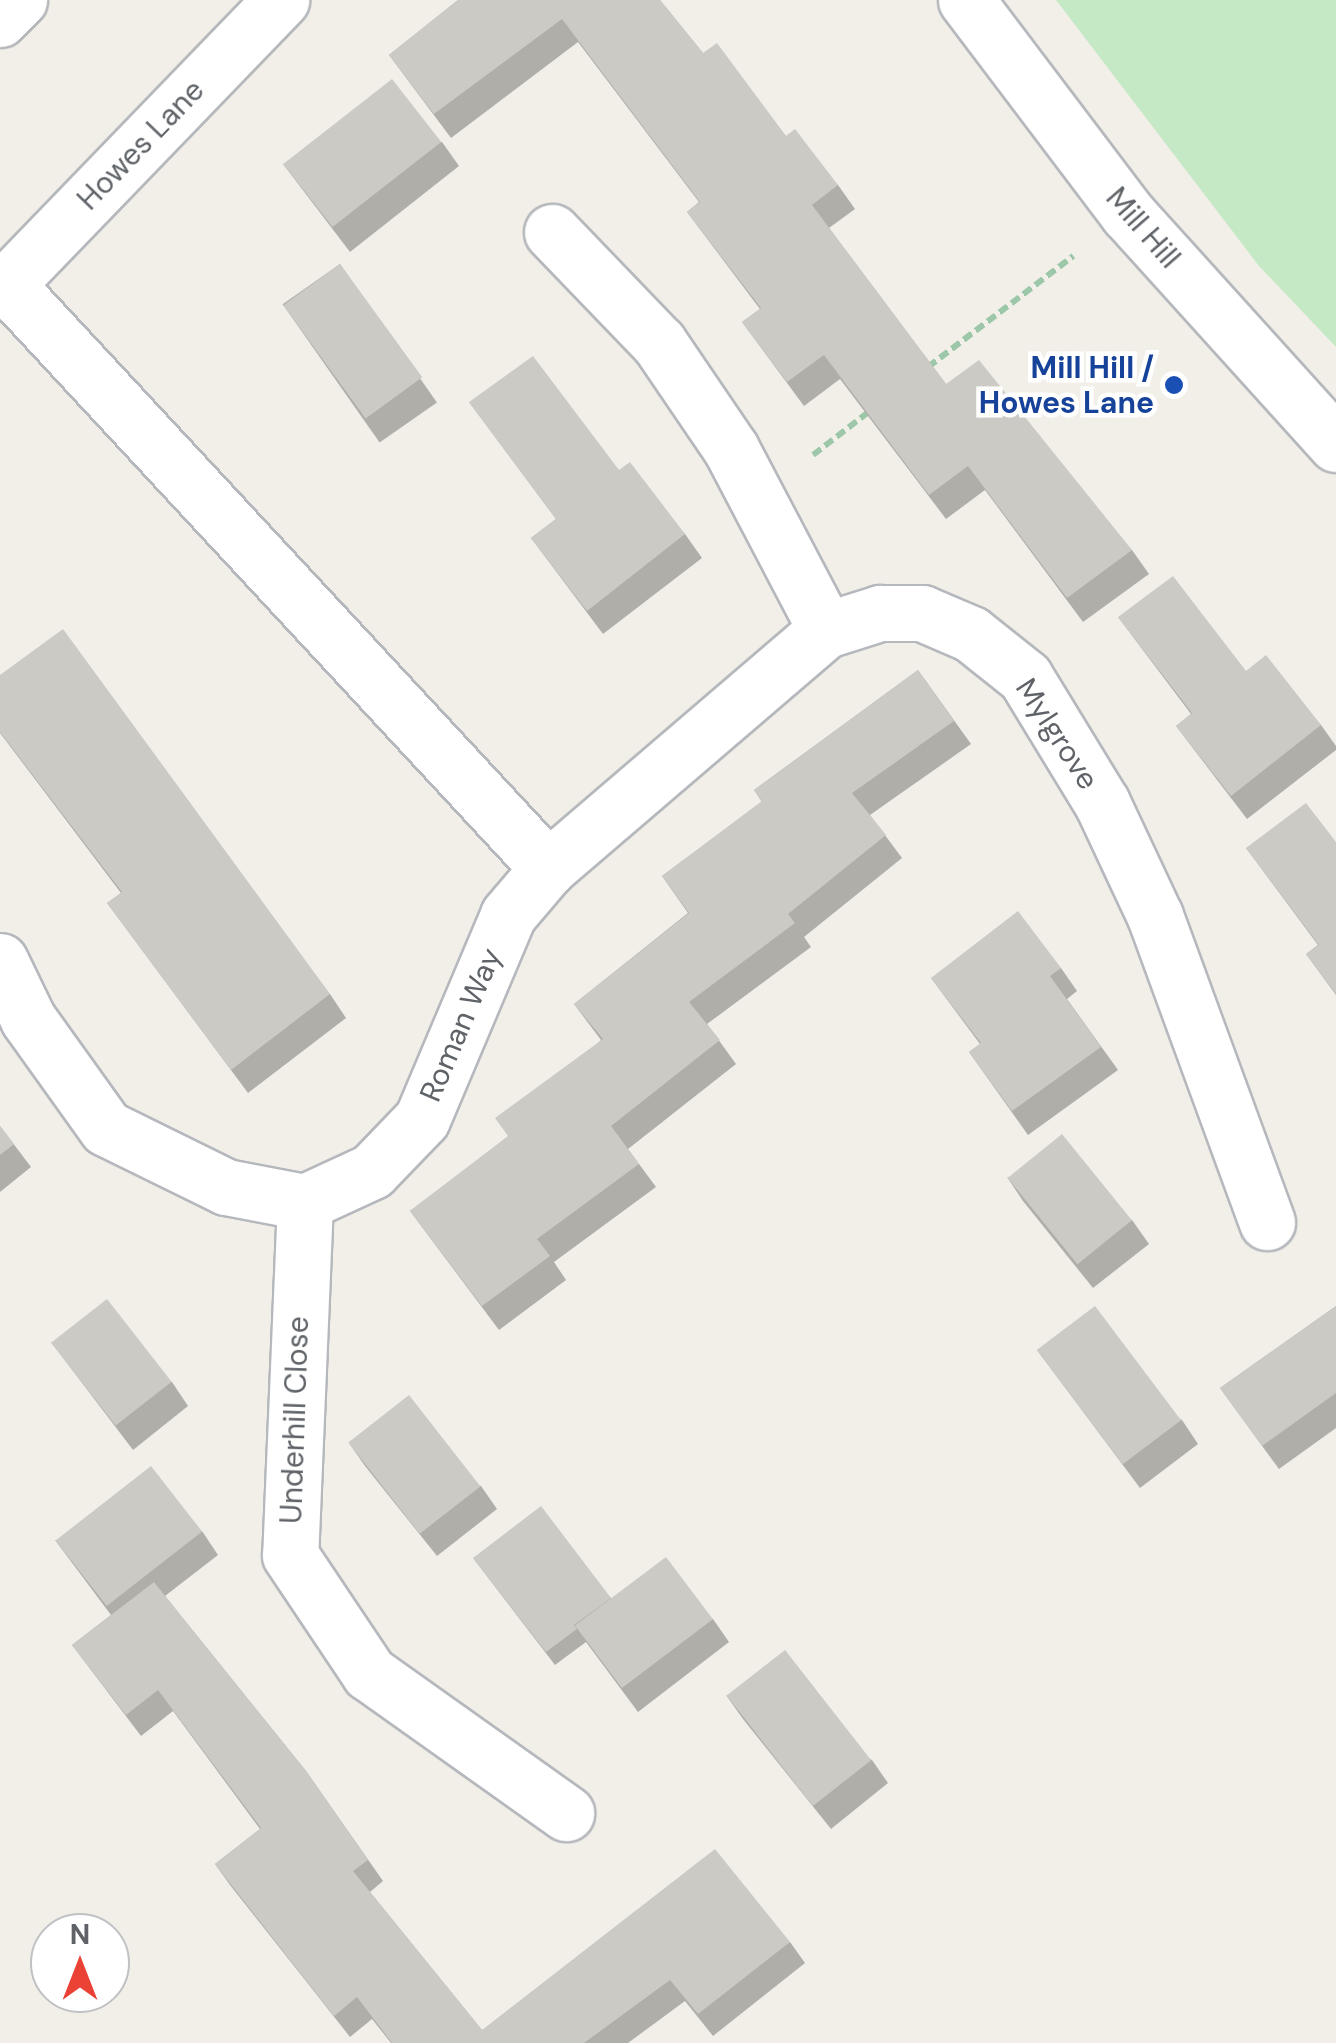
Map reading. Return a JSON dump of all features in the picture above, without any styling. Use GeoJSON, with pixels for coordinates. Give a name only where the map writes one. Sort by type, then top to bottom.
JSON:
{"type":"FeatureCollection","features":[{"type":"Feature","properties":{"kind":"street"},"geometry":{"type":"LineString","coordinates":[[0,19],[19,0]]}},
{"type":"Feature","properties":{"kind":"street","name":"Howes Lane"},"geometry":{"type":"LineString","coordinates":[[3,287],[281,0]]}},
{"type":"Feature","properties":{"kind":"street","name":"Mill Hill"},"geometry":{"type":"LineString","coordinates":[[966,0],[1128,214],[1336,444]]}},
{"type":"Feature","properties":{"kind":"street"},"geometry":{"type":"LineString","coordinates":[[552,232],[659,343],[756,499],[826,630]]}},
{"type":"Feature","properties":{"kind":"street"},"geometry":{"type":"LineString","coordinates":[[3,287],[548,868]]}},
{"type":"Feature","properties":{"kind":"street","name":"Mylgrove"},"geometry":{"type":"LineString","coordinates":[[826,630],[880,613],[922,613],[970,634],[1025,677],[1102,803],[1155,916],[1267,1222]]}},
{"type":"Feature","properties":{"kind":"street","name":"Roman Way"},"geometry":{"type":"LineString","coordinates":[[305,1202],[372,1171],[422,1119],[508,915],[548,868],[826,630]]}},
{"type":"Feature","properties":{"kind":"street"},"geometry":{"type":"LineString","coordinates":[[0,961],[28,1020],[106,1128],[226,1187],[305,1202]]}},
{"type":"Feature","properties":{"kind":"street","name":"Underhill Close"},"geometry":{"type":"LineString","coordinates":[[305,1202],[290,1555],[369,1673],[566,1813]]}},
{"type":"Feature","properties":{"kind":"path"},"geometry":{"type":"LineString","coordinates":[[911,380],[1128,214]]}},
{"type":"Feature","properties":{"kind":"path"},"geometry":{"type":"LineString","coordinates":[[756,499],[880,404]]}},
{"type":"Feature","properties":{"kind":"green space"},"geometry":{"type":"Polygon","coordinates":[[[1056,0],[1336,0],[1336,347],[1259,266],[1056,0]]]}},
{"type":"Feature","properties":{"kind":"building"},"geometry":{"type":"Polygon","coordinates":[[[458,0],[660,0],[703,53],[717,43],[786,136],[795,129],[838,185],[812,205],[946,384],[979,360],[1132,550],[1067,598],[968,466],[929,495],[824,355],[787,382],[742,322],[761,308],[687,212],[700,202],[562,19],[434,114],[389,55],[458,0]]]}},
{"type":"Feature","properties":{"kind":"building"},"geometry":{"type":"Polygon","coordinates":[[[392,79],[441,142],[333,227],[283,164],[392,79]]]}},
{"type":"Feature","properties":{"kind":"building"},"geometry":{"type":"Polygon","coordinates":[[[340,264],[422,377],[366,418],[283,305],[340,264]]]}},
{"type":"Feature","properties":{"kind":"building"},"geometry":{"type":"Polygon","coordinates":[[[533,356],[619,470],[630,462],[685,534],[587,611],[531,538],[556,519],[469,402],[533,356]]]}},
{"type":"Feature","properties":{"kind":"building"},"geometry":{"type":"Polygon","coordinates":[[[1173,576],[1246,671],[1266,655],[1321,725],[1231,796],[1176,726],[1192,713],[1118,617],[1173,576]]]}},
{"type":"Feature","properties":{"kind":"building"},"geometry":{"type":"Polygon","coordinates":[[[63,629],[330,994],[231,1070],[107,903],[122,892],[0,732],[0,675],[63,629]]]}},
{"type":"Feature","properties":{"kind":"building"},"geometry":{"type":"Polygon","coordinates":[[[918,670],[954,721],[852,793],[886,835],[788,914],[795,923],[689,1002],[720,1040],[611,1126],[639,1164],[537,1239],[550,1256],[482,1306],[410,1211],[508,1136],[495,1118],[603,1039],[574,1004],[689,913],[662,876],[762,801],[754,790],[918,670]]]}},
{"type":"Feature","properties":{"kind":"building"},"geometry":{"type":"Polygon","coordinates":[[[1306,803],[1336,842],[1336,994],[1306,954],[1319,945],[1246,848],[1306,803]]]}},
{"type":"Feature","properties":{"kind":"building"},"geometry":{"type":"Polygon","coordinates":[[[1018,911],[1061,968],[1050,976],[1101,1047],[1012,1111],[969,1052],[981,1043],[931,978],[1018,911]]]}},
{"type":"Feature","properties":{"kind":"building"},"geometry":{"type":"Polygon","coordinates":[[[0,1126],[14,1144],[0,1155],[0,1126]]]}},
{"type":"Feature","properties":{"kind":"building"},"geometry":{"type":"Polygon","coordinates":[[[1062,1134],[1132,1220],[1077,1264],[1008,1178],[1062,1134]]]}},
{"type":"Feature","properties":{"kind":"building"},"geometry":{"type":"Polygon","coordinates":[[[107,1299],[172,1382],[116,1425],[51,1343],[107,1299]]]}},
{"type":"Feature","properties":{"kind":"building"},"geometry":{"type":"Polygon","coordinates":[[[1095,1306],[1181,1420],[1123,1464],[1037,1350],[1095,1306]]]}},
{"type":"Feature","properties":{"kind":"building"},"geometry":{"type":"Polygon","coordinates":[[[1336,1306],[1336,1393],[1262,1446],[1220,1388],[1336,1306]]]}},
{"type":"Feature","properties":{"kind":"building"},"geometry":{"type":"Polygon","coordinates":[[[409,1395],[480,1486],[420,1534],[348,1442],[409,1395]]]}},
{"type":"Feature","properties":{"kind":"building"},"geometry":{"type":"Polygon","coordinates":[[[151,1466],[202,1531],[107,1606],[56,1540],[151,1466]]]}},
{"type":"Feature","properties":{"kind":"building"},"geometry":{"type":"Polygon","coordinates":[[[541,1506],[611,1598],[546,1652],[473,1558],[541,1506]]]}},
{"type":"Feature","properties":{"kind":"building"},"geometry":{"type":"Polygon","coordinates":[[[666,1557],[713,1619],[622,1688],[575,1626],[666,1557]]]}},
{"type":"Feature","properties":{"kind":"building"},"geometry":{"type":"Polygon","coordinates":[[[154,1582],[306,1771],[368,1860],[353,1871],[482,2030],[715,1849],[790,1942],[698,2014],[670,1980],[584,2043],[392,2043],[357,1997],[334,2016],[215,1864],[261,1828],[158,1690],[126,1715],[72,1645],[154,1582]]]}},
{"type":"Feature","properties":{"kind":"building"},"geometry":{"type":"Polygon","coordinates":[[[785,1650],[871,1760],[813,1806],[727,1696],[785,1650]]]}},
{"type":"Feature","properties":{"kind":"place","name":"Mill Hill / Howes Lane"},"geometry":{"type":"Point","coordinates":[1174,385]}}]}
